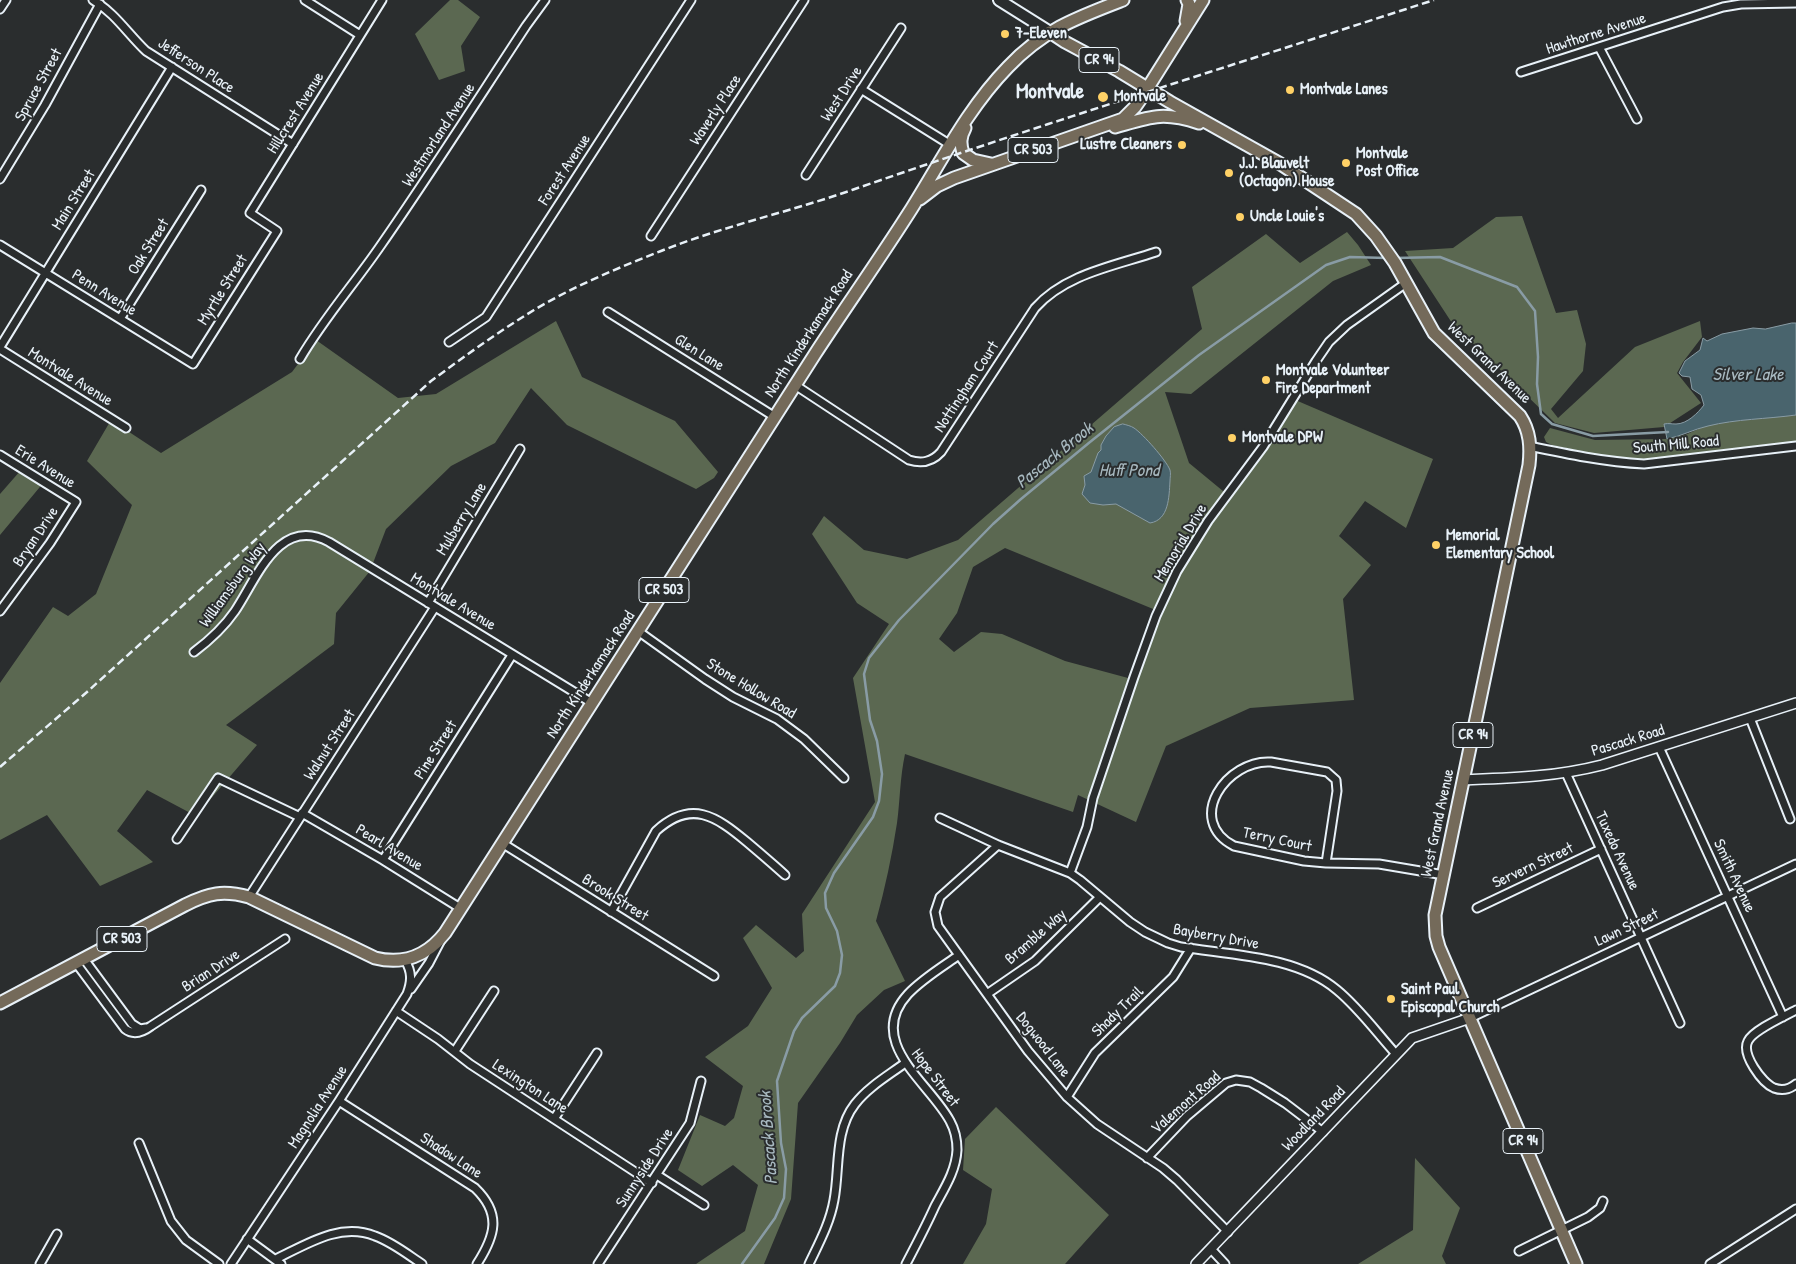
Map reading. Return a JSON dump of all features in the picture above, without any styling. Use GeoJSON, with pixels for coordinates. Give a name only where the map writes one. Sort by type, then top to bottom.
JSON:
{"type":"FeatureCollection","features":[{"type":"Feature","properties":{"kind":"main road","name":"CR 94"},"geometry":{"type":"LineString","coordinates":[[999,0],[1050,32]]}},
{"type":"Feature","properties":{"kind":"main road","name":"CR 503"},"geometry":{"type":"LineString","coordinates":[[1050,32],[1076,18],[1123,0]]}},
{"type":"Feature","properties":{"kind":"main road"},"geometry":{"type":"LineString","coordinates":[[1181,34],[1188,16],[1189,4],[1187,0]]}},
{"type":"Feature","properties":{"kind":"main road","name":"CR 503"},"geometry":{"type":"LineString","coordinates":[[912,208],[924,195],[954,178],[1123,119],[1135,107],[1203,0]]}},
{"type":"Feature","properties":{"kind":"main road","name":"West Grand Avenue"},"geometry":{"type":"LineString","coordinates":[[1050,32],[1279,163],[1356,214],[1376,236],[1395,263],[1434,333],[1520,416],[1529,431],[1529,465],[1435,914],[1436,936],[1439,947],[1470,1018]]}},
{"type":"Feature","properties":{"kind":"main road","name":"North Kinderkamack Road"},"geometry":{"type":"LineString","coordinates":[[0,1003],[206,895],[226,893],[249,898],[375,958],[396,962],[416,957],[432,947],[445,932],[795,385],[912,208],[949,144],[1005,70],[1021,54],[1050,32]]}},
{"type":"Feature","properties":{"kind":"main road"},"geometry":{"type":"LineString","coordinates":[[963,153],[961,145],[962,134],[979,102]]}},
{"type":"Feature","properties":{"kind":"main road"},"geometry":{"type":"LineString","coordinates":[[1098,128],[1112,128],[1153,116],[1164,115],[1188,119],[1205,125],[1212,124]]}},
{"type":"Feature","properties":{"kind":"main road"},"geometry":{"type":"LineString","coordinates":[[949,144],[973,160],[992,164]]}},
{"type":"Feature","properties":{"kind":"main road","name":"CR 94"},"geometry":{"type":"LineString","coordinates":[[1470,1018],[1576,1264]]}},
{"type":"Feature","properties":{"kind":"street"},"geometry":{"type":"LineString","coordinates":[[0,9],[6,0]]}},
{"type":"Feature","properties":{"kind":"street"},"geometry":{"type":"LineString","coordinates":[[305,0],[360,35]]}},
{"type":"Feature","properties":{"kind":"street","name":"Hillcrest Avenue"},"geometry":{"type":"LineString","coordinates":[[277,230],[250,213],[382,0]]}},
{"type":"Feature","properties":{"kind":"street","name":"Westmorland Avenue"},"geometry":{"type":"LineString","coordinates":[[300,359],[314,334],[408,206],[545,0]]}},
{"type":"Feature","properties":{"kind":"street","name":"Forest Avenue"},"geometry":{"type":"LineString","coordinates":[[449,342],[486,317],[691,0]]}},
{"type":"Feature","properties":{"kind":"street","name":"Waverly Place"},"geometry":{"type":"LineString","coordinates":[[651,236],[804,0]]}},
{"type":"Feature","properties":{"kind":"street","name":"Jefferson Place"},"geometry":{"type":"LineString","coordinates":[[96,2],[118,20],[146,50],[293,144]]}},
{"type":"Feature","properties":{"kind":"street","name":"Spruce Street"},"geometry":{"type":"LineString","coordinates":[[0,179],[45,104],[96,2]]}},
{"type":"Feature","properties":{"kind":"street","name":"Hawthorne Avenue"},"geometry":{"type":"LineString","coordinates":[[1522,72],[1724,8],[1741,4],[1796,3]]}},
{"type":"Feature","properties":{"kind":"street","name":"West Drive"},"geometry":{"type":"LineString","coordinates":[[806,175],[901,28]]}},
{"type":"Feature","properties":{"kind":"street"},"geometry":{"type":"LineString","coordinates":[[1598,47],[1637,119]]}},
{"type":"Feature","properties":{"kind":"street","name":"Main Street"},"geometry":{"type":"LineString","coordinates":[[0,348],[172,67]]}},
{"type":"Feature","properties":{"kind":"street"},"geometry":{"type":"LineString","coordinates":[[861,89],[949,144]]}},
{"type":"Feature","properties":{"kind":"street","name":"Oak Street"},"geometry":{"type":"LineString","coordinates":[[120,319],[201,190]]}},
{"type":"Feature","properties":{"kind":"street","name":"Myrtle Street"},"geometry":{"type":"LineString","coordinates":[[193,364],[277,230]]}},
{"type":"Feature","properties":{"kind":"street","name":"Penn Avenue"},"geometry":{"type":"LineString","coordinates":[[0,244],[193,364]]}},
{"type":"Feature","properties":{"kind":"street","name":"Nottingham Court"},"geometry":{"type":"LineString","coordinates":[[795,385],[909,460],[930,461],[941,452],[1035,308],[1044,299],[1060,286],[1077,278],[1156,252]]}},
{"type":"Feature","properties":{"kind":"street","name":"Memorial Drive"},"geometry":{"type":"LineString","coordinates":[[1070,873],[1087,827],[1093,798],[1134,677],[1156,616],[1181,565],[1208,521],[1263,446],[1329,342],[1347,325],[1406,283]]}},
{"type":"Feature","properties":{"kind":"street","name":"Glen Lane"},"geometry":{"type":"LineString","coordinates":[[608,312],[775,417]]}},
{"type":"Feature","properties":{"kind":"street","name":"Montvale Avenue"},"geometry":{"type":"LineString","coordinates":[[0,348],[126,428]]}},
{"type":"Feature","properties":{"kind":"street","name":"South Mill Road"},"geometry":{"type":"LineString","coordinates":[[1529,446],[1626,463],[1644,464],[1796,446]]}},
{"type":"Feature","properties":{"kind":"street","name":"Mulberry Lane"},"geometry":{"type":"LineString","coordinates":[[428,603],[520,449]]}},
{"type":"Feature","properties":{"kind":"street","name":"Erie Avenue"},"geometry":{"type":"LineString","coordinates":[[0,455],[76,502]]}},
{"type":"Feature","properties":{"kind":"street","name":"Bryan Drive"},"geometry":{"type":"LineString","coordinates":[[0,611],[39,558],[76,502]]}},
{"type":"Feature","properties":{"kind":"street","name":"Montvale Avenue"},"geometry":{"type":"LineString","coordinates":[[295,538],[310,536],[325,540],[592,703]]}},
{"type":"Feature","properties":{"kind":"street","name":"Williamsburg Way"},"geometry":{"type":"LineString","coordinates":[[194,652],[208,641],[228,620],[275,549],[286,541],[295,538]]}},
{"type":"Feature","properties":{"kind":"street","name":"Walnut Street"},"geometry":{"type":"LineString","coordinates":[[249,898],[435,607]]}},
{"type":"Feature","properties":{"kind":"street","name":"Stone Hollow Road"},"geometry":{"type":"LineString","coordinates":[[638,631],[733,697],[764,711],[785,724],[804,739],[844,778]]}},
{"type":"Feature","properties":{"kind":"street","name":"Pine Street"},"geometry":{"type":"LineString","coordinates":[[383,860],[512,654]]}},
{"type":"Feature","properties":{"kind":"street","name":"Pascack Road"},"geometry":{"type":"LineString","coordinates":[[1463,780],[1546,776],[1602,765],[1796,703]]}},
{"type":"Feature","properties":{"kind":"street"},"geometry":{"type":"LineString","coordinates":[[1750,718],[1790,819]]}},
{"type":"Feature","properties":{"kind":"street","name":"Smith Avenue"},"geometry":{"type":"LineString","coordinates":[[1659,747],[1783,1017]]}},
{"type":"Feature","properties":{"kind":"street","name":"Terry Court"},"geometry":{"type":"LineString","coordinates":[[1326,863],[1338,786],[1327,772],[1271,762],[1257,762],[1239,770],[1215,797],[1212,805],[1212,822],[1215,829],[1226,842],[1234,846],[1288,858],[1326,863],[1379,864],[1444,874]]}},
{"type":"Feature","properties":{"kind":"street","name":"Tuxedo Avenue"},"geometry":{"type":"LineString","coordinates":[[1566,773],[1680,1023]]}},
{"type":"Feature","properties":{"kind":"street","name":"Pearl Avenue"},"geometry":{"type":"LineString","coordinates":[[177,839],[218,778],[301,815],[383,860],[460,908]]}},
{"type":"Feature","properties":{"kind":"street"},"geometry":{"type":"LineString","coordinates":[[611,912],[656,832],[664,824],[682,815],[693,813],[716,818],[785,874]]}},
{"type":"Feature","properties":{"kind":"street","name":"Bayberry Drive"},"geometry":{"type":"LineString","coordinates":[[940,818],[998,845],[1070,873],[1145,932],[1168,943],[1281,962],[1311,973],[1331,985],[1347,999],[1396,1054]]}},
{"type":"Feature","properties":{"kind":"street","name":"Brook Street"},"geometry":{"type":"LineString","coordinates":[[502,844],[714,976]]}},
{"type":"Feature","properties":{"kind":"street","name":"Dogwood Lane"},"geometry":{"type":"LineString","coordinates":[[998,845],[944,892],[936,904],[938,926],[1045,1073],[1067,1097],[1097,1124],[1177,1180],[1228,1232]]}},
{"type":"Feature","properties":{"kind":"street","name":"Servern Street"},"geometry":{"type":"LineString","coordinates":[[1477,908],[1601,849]]}},
{"type":"Feature","properties":{"kind":"street","name":"Lawn Street"},"geometry":{"type":"LineString","coordinates":[[1470,1018],[1796,864]]}},
{"type":"Feature","properties":{"kind":"street","name":"Bramble Way"},"geometry":{"type":"LineString","coordinates":[[987,994],[1045,952],[1100,897]]}},
{"type":"Feature","properties":{"kind":"street"},"geometry":{"type":"LineString","coordinates":[[401,1003],[428,963],[445,932]]}},
{"type":"Feature","properties":{"kind":"street","name":"Brian Drive"},"geometry":{"type":"LineString","coordinates":[[80,961],[132,1024],[140,1029],[151,1026],[285,939]]}},
{"type":"Feature","properties":{"kind":"street","name":"Shady Trail"},"geometry":{"type":"LineString","coordinates":[[1067,1097],[1095,1053],[1173,977],[1191,948]]}},
{"type":"Feature","properties":{"kind":"street","name":"Hope Street"},"geometry":{"type":"LineString","coordinates":[[906,1264],[952,1173],[957,1150],[956,1139],[949,1120],[905,1063],[896,1043],[894,1033],[897,1012],[902,1002],[913,989],[959,955]]}},
{"type":"Feature","properties":{"kind":"street","name":"Magnolia Avenue"},"geometry":{"type":"LineString","coordinates":[[231,1264],[340,1101],[396,1012],[410,986],[410,972],[405,960]]}},
{"type":"Feature","properties":{"kind":"street"},"geometry":{"type":"LineString","coordinates":[[455,1051],[494,991]]}},
{"type":"Feature","properties":{"kind":"street"},"geometry":{"type":"LineString","coordinates":[[1796,1010],[1752,1035],[1748,1040],[1746,1053],[1766,1081],[1774,1088],[1788,1089],[1796,1084]]}},
{"type":"Feature","properties":{"kind":"street","name":"Lexington Lane"},"geometry":{"type":"LineString","coordinates":[[396,1012],[455,1051],[470,1064],[652,1183]]}},
{"type":"Feature","properties":{"kind":"street","name":"Woodland Road"},"geometry":{"type":"LineString","coordinates":[[1196,1264],[1412,1038],[1470,1018]]}},
{"type":"Feature","properties":{"kind":"street"},"geometry":{"type":"LineString","coordinates":[[554,1119],[597,1053]]}},
{"type":"Feature","properties":{"kind":"street"},"geometry":{"type":"LineString","coordinates":[[809,1264],[826,1230],[831,1215],[835,1198],[841,1137],[848,1116],[863,1096],[905,1063]]}},
{"type":"Feature","properties":{"kind":"street","name":"Valemont Road"},"geometry":{"type":"LineString","coordinates":[[1147,1158],[1187,1116],[1226,1083],[1236,1080],[1250,1082],[1261,1088],[1323,1132]]}},
{"type":"Feature","properties":{"kind":"street","name":"Sunnyside Drive"},"geometry":{"type":"LineString","coordinates":[[598,1264],[690,1123],[701,1081]]}},
{"type":"Feature","properties":{"kind":"street","name":"Shadow Lane"},"geometry":{"type":"LineString","coordinates":[[340,1101],[475,1188],[482,1195],[491,1211],[493,1230],[487,1248],[477,1264]]}},
{"type":"Feature","properties":{"kind":"street"},"geometry":{"type":"LineString","coordinates":[[139,1143],[171,1221],[191,1244],[219,1264]]}},
{"type":"Feature","properties":{"kind":"street"},"geometry":{"type":"LineString","coordinates":[[657,1175],[704,1205]]}},
{"type":"Feature","properties":{"kind":"street"},"geometry":{"type":"LineString","coordinates":[[1519,1250],[1562,1231],[1596,1212],[1603,1202]]}},
{"type":"Feature","properties":{"kind":"street"},"geometry":{"type":"LineString","coordinates":[[1710,1264],[1796,1210]]}},
{"type":"Feature","properties":{"kind":"street"},"geometry":{"type":"LineString","coordinates":[[248,1239],[278,1261],[329,1234],[350,1231],[363,1232],[384,1240],[422,1264]]}},
{"type":"Feature","properties":{"kind":"street"},"geometry":{"type":"LineString","coordinates":[[40,1264],[57,1234]]}},
{"type":"Feature","properties":{"kind":"street"},"geometry":{"type":"LineString","coordinates":[[1211,1249],[1225,1264]]}},
{"type":"Feature","properties":{"kind":"green space"},"geometry":{"type":"Polygon","coordinates":[[[450,0],[458,0],[480,17],[461,46],[465,71],[439,80],[415,34],[450,0]]]}},
{"type":"Feature","properties":{"kind":"green space"},"geometry":{"type":"Polygon","coordinates":[[[1522,216],[1556,313],[1577,310],[1586,344],[1583,371],[1551,409],[1558,418],[1635,347],[1700,321],[1702,337],[1677,373],[1701,403],[1664,427],[1594,433],[1555,423],[1452,323],[1405,251],[1453,248],[1496,217],[1522,216]]]}},
{"type":"Feature","properties":{"kind":"green space"},"geometry":{"type":"Polygon","coordinates":[[[1347,232],[1371,265],[1333,281],[1191,394],[1165,392],[1189,463],[1229,496],[1293,399],[1433,459],[1406,528],[1365,501],[1339,536],[1371,565],[1343,599],[1354,700],[1250,708],[1166,746],[1136,822],[1078,795],[1073,812],[905,754],[895,835],[876,921],[905,981],[884,990],[857,1015],[798,1103],[791,1199],[764,1264],[696,1264],[745,1231],[758,1185],[733,1165],[702,1186],[678,1170],[700,1115],[725,1126],[734,1118],[743,1086],[705,1057],[748,1026],[772,988],[743,938],[756,925],[796,958],[804,951],[802,914],[875,802],[853,678],[889,624],[857,603],[812,534],[824,516],[864,550],[907,559],[958,540],[1202,329],[1192,287],[1266,234],[1300,263],[1347,232]],[[1005,548],[973,567],[957,613],[939,639],[954,652],[981,632],[1002,634],[1065,661],[1128,678],[1122,706],[1158,611],[1005,548]]]}},
{"type":"Feature","properties":{"kind":"green space"},"geometry":{"type":"Polygon","coordinates":[[[556,321],[582,377],[675,421],[718,472],[714,478],[696,489],[567,425],[531,388],[495,443],[451,466],[386,529],[370,571],[336,613],[334,644],[226,725],[257,745],[196,816],[147,790],[117,831],[153,862],[100,886],[47,815],[0,840],[0,683],[53,607],[68,616],[96,594],[132,505],[87,461],[111,420],[161,453],[292,372],[316,340],[398,398],[436,394],[556,321]]]}},
{"type":"Feature","properties":{"kind":"green space"},"geometry":{"type":"Polygon","coordinates":[[[1796,415],[1796,442],[1652,460],[1617,459],[1552,445],[1546,442],[1544,437],[1550,428],[1595,440],[1667,439],[1685,435],[1705,426],[1725,422],[1796,415]]]}},
{"type":"Feature","properties":{"kind":"green space"},"geometry":{"type":"Polygon","coordinates":[[[21,470],[44,482],[0,535],[0,494],[21,470]]]}},
{"type":"Feature","properties":{"kind":"green space"},"geometry":{"type":"Polygon","coordinates":[[[996,1107],[1109,1215],[1065,1264],[963,1264],[986,1224],[992,1189],[963,1170],[965,1139],[996,1107]]]}},
{"type":"Feature","properties":{"kind":"green space"},"geometry":{"type":"Polygon","coordinates":[[[1415,1158],[1460,1208],[1442,1256],[1446,1264],[1358,1264],[1413,1230],[1415,1158]]]}},
{"type":"Feature","properties":{"kind":"water","name":"Silver Lake"},"geometry":{"type":"Polygon","coordinates":[[[1796,323],[1796,415],[1719,424],[1703,427],[1667,439],[1664,424],[1680,424],[1695,415],[1704,405],[1701,395],[1692,389],[1690,377],[1682,376],[1679,373],[1685,361],[1700,350],[1703,338],[1707,341],[1722,334],[1753,328],[1765,329],[1796,323]]]}},
{"type":"Feature","properties":{"kind":"water","name":"Huff Pond"},"geometry":{"type":"Polygon","coordinates":[[[1123,424],[1133,427],[1143,436],[1170,470],[1167,507],[1161,517],[1150,523],[1116,504],[1090,503],[1082,494],[1085,485],[1084,476],[1091,472],[1106,436],[1114,427],[1123,424]]]}},
{"type":"Feature","properties":{"kind":"waterway","name":"Pascack Brook"},"geometry":{"type":"LineString","coordinates":[[742,1264],[775,1218],[784,1198],[786,1169],[781,1143],[777,1081],[794,1031],[802,1018],[835,986],[840,973],[842,955],[837,931],[826,908],[825,893],[834,873],[873,817],[879,801],[882,774],[877,741],[870,720],[864,674],[869,658],[899,620],[993,524],[1090,442],[1199,355],[1326,265],[1350,257],[1387,258]]}},
{"type":"Feature","properties":{"kind":"waterway","name":"Pascack Brook"},"geometry":{"type":"LineString","coordinates":[[1395,258],[1440,257],[1517,287],[1535,311],[1538,357],[1537,384],[1541,414],[1552,424],[1593,436],[1668,432]]}},
{"type":"Feature","properties":{"kind":"railway"},"geometry":{"type":"LineString","coordinates":[[0,767],[87,692],[431,381],[521,318],[549,301],[612,271],[685,242],[828,198],[1070,117],[1434,0]]}},
{"type":"Feature","properties":{"kind":"place","name":"7-Eleven"},"geometry":{"type":"Point","coordinates":[1005,34]}},
{"type":"Feature","properties":{"kind":"place","name":"Montvale Lanes"},"geometry":{"type":"Point","coordinates":[1290,90]}},
{"type":"Feature","properties":{"kind":"place","name":"Montvale"},"geometry":{"type":"Point","coordinates":[1103,97]}},
{"type":"Feature","properties":{"kind":"place","name":"Lustre Cleaners"},"geometry":{"type":"Point","coordinates":[1182,145]}},
{"type":"Feature","properties":{"kind":"place","name":"Montvale Post Office"},"geometry":{"type":"Point","coordinates":[1346,163]}},
{"type":"Feature","properties":{"kind":"place","name":"J.J. Blauvelt (Octagon) House"},"geometry":{"type":"Point","coordinates":[1229,173]}},
{"type":"Feature","properties":{"kind":"place","name":"Uncle Louie's"},"geometry":{"type":"Point","coordinates":[1240,217]}},
{"type":"Feature","properties":{"kind":"place","name":"Montvale Volunteer Fire Department"},"geometry":{"type":"Point","coordinates":[1266,380]}},
{"type":"Feature","properties":{"kind":"place","name":"Montvale DPW"},"geometry":{"type":"Point","coordinates":[1232,438]}},
{"type":"Feature","properties":{"kind":"place","name":"Memorial Elementary School"},"geometry":{"type":"Point","coordinates":[1436,545]}},
{"type":"Feature","properties":{"kind":"place","name":"Saint Paul Episcopal Church"},"geometry":{"type":"Point","coordinates":[1391,999]}},
{"type":"Feature","properties":{"kind":"district","name":"Montvale"},"geometry":{"type":"Point","coordinates":[1050,92]}}]}
